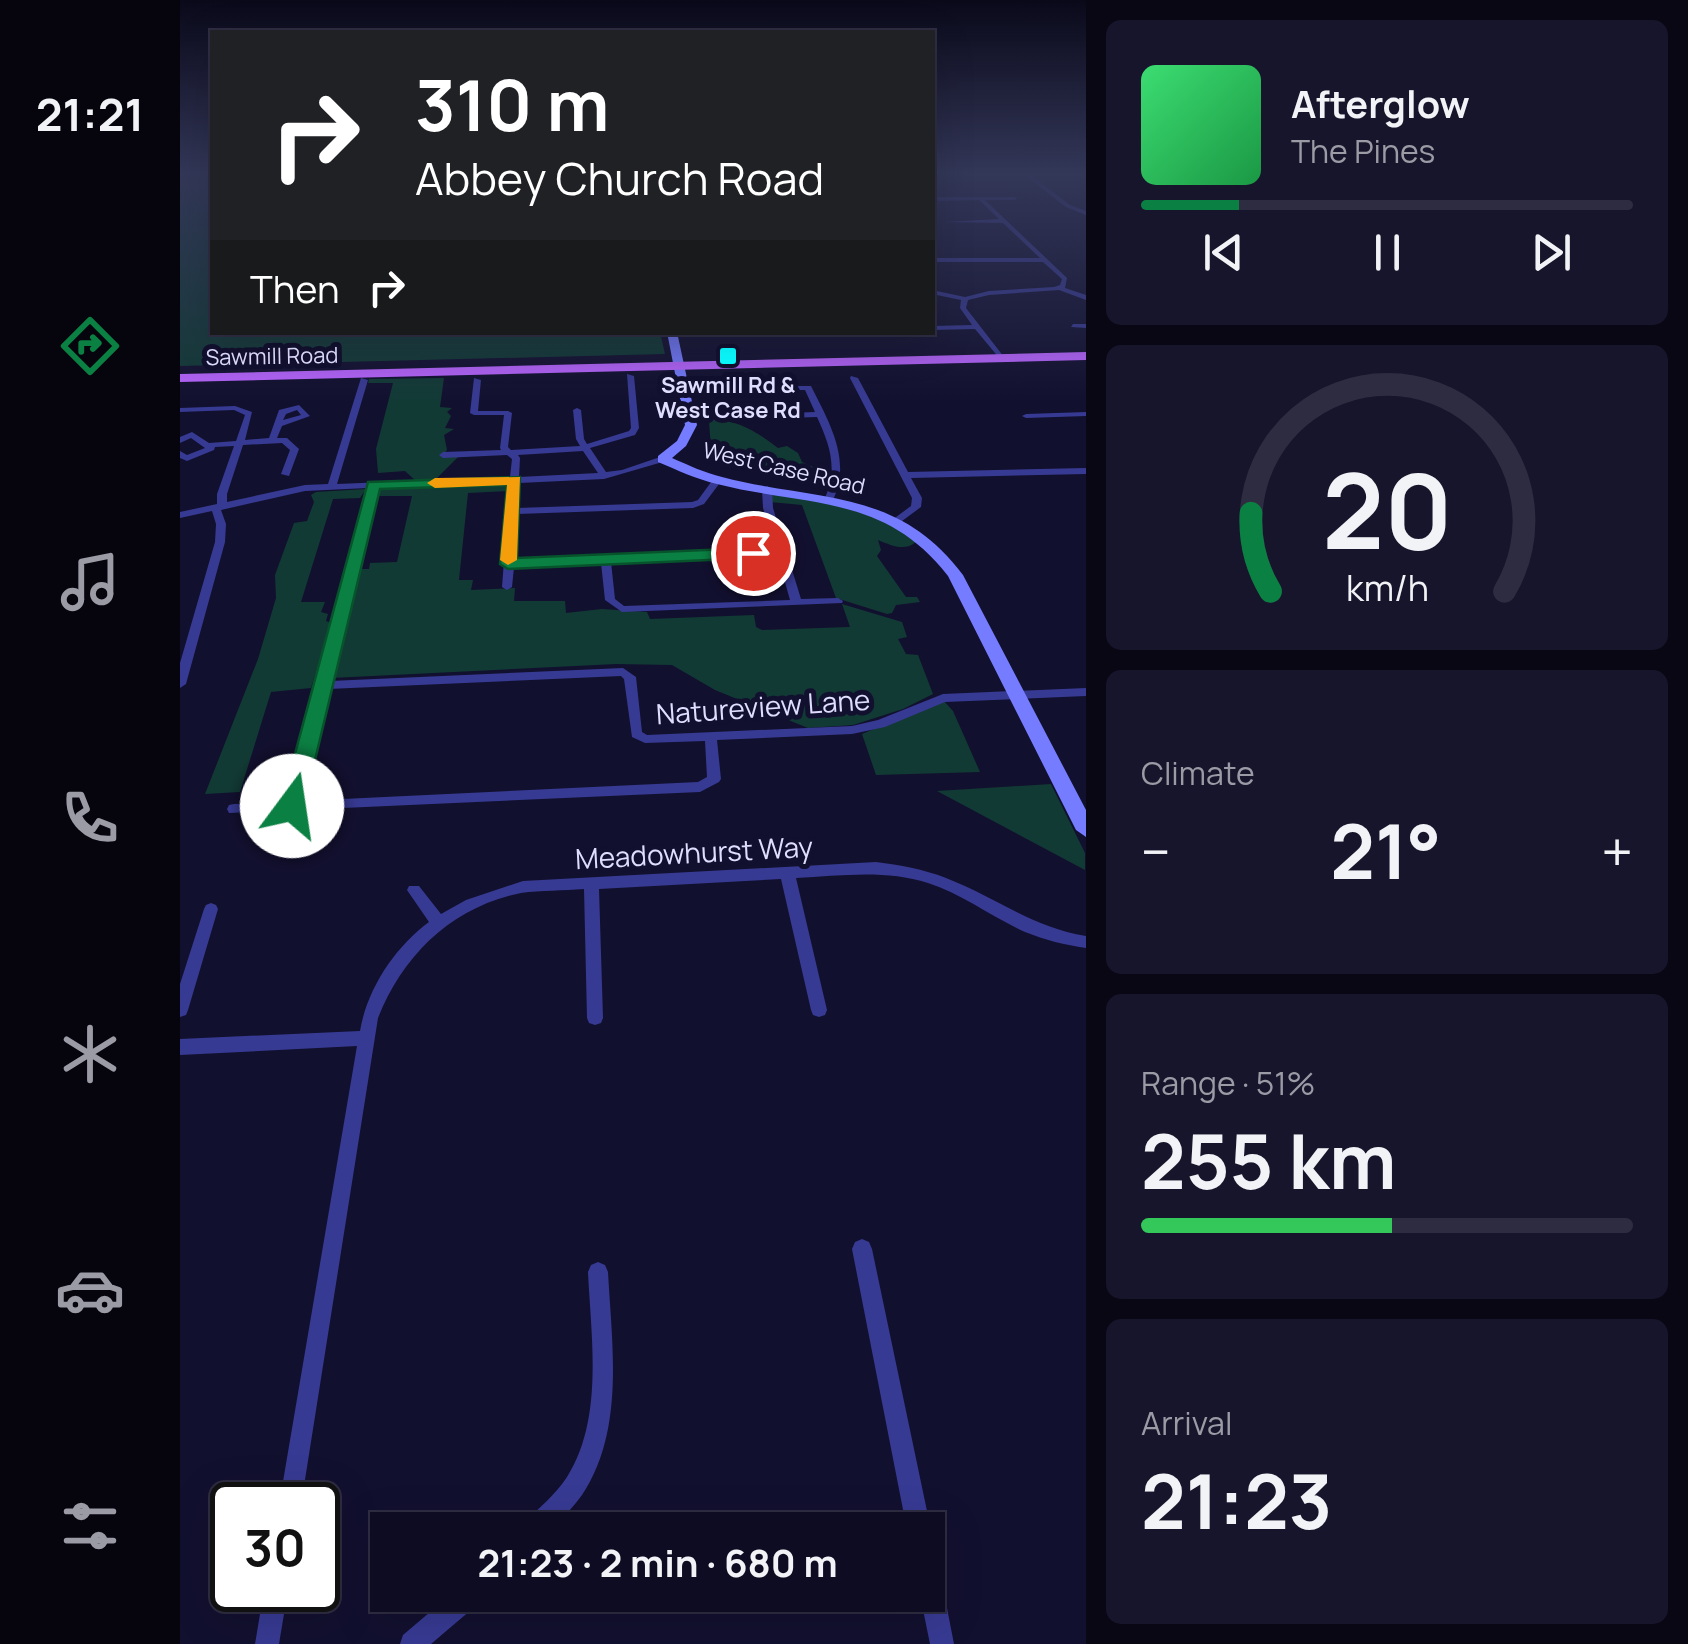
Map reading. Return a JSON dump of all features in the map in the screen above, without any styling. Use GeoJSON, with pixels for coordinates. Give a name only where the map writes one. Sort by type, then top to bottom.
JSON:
{"type":"FeatureCollection","features":[{"type":"Feature","properties":{"kind":"main road"},"geometry":{"type":"LineString","coordinates":[[663,459],[688,436],[690,419],[673,335]]}},
{"type":"Feature","properties":{"kind":"main road","name":"Sawmill Road"},"geometry":{"type":"LineString","coordinates":[[180,375],[1086,353]]}},
{"type":"Feature","properties":{"kind":"main road","name":"West Case Road"},"geometry":{"type":"LineString","coordinates":[[663,459],[717,480],[830,498],[895,522],[930,546],[950,567],[1086,830]]}},
{"type":"Feature","properties":{"kind":"street"},"geometry":{"type":"LineString","coordinates":[[950,250],[950,262]]}},
{"type":"Feature","properties":{"kind":"street"},"geometry":{"type":"LineString","coordinates":[[1036,250],[1065,279],[1060,288]]}},
{"type":"Feature","properties":{"kind":"street"},"geometry":{"type":"LineString","coordinates":[[935,260],[1047,260]]}},
{"type":"Feature","properties":{"kind":"street"},"geometry":{"type":"LineString","coordinates":[[935,293],[965,299],[989,292],[1060,288],[1086,298]]}},
{"type":"Feature","properties":{"kind":"street"},"geometry":{"type":"LineString","coordinates":[[965,299],[962,308],[998,355]]}},
{"type":"Feature","properties":{"kind":"street"},"geometry":{"type":"LineString","coordinates":[[1073,326],[1086,326]]}},
{"type":"Feature","properties":{"kind":"street"},"geometry":{"type":"LineString","coordinates":[[935,328],[976,327]]}},
{"type":"Feature","properties":{"kind":"street"},"geometry":{"type":"LineString","coordinates":[[443,455],[584,449],[634,431],[630,376]]}},
{"type":"Feature","properties":{"kind":"street","name":"West Case Road"},"geometry":{"type":"LineString","coordinates":[[854,378],[917,503],[895,522]]}},
{"type":"Feature","properties":{"kind":"street"},"geometry":{"type":"LineString","coordinates":[[332,486],[364,380]]}},
{"type":"Feature","properties":{"kind":"street"},"geometry":{"type":"LineString","coordinates":[[477,380],[474,413],[508,412],[504,448],[516,458],[507,587]]}},
{"type":"Feature","properties":{"kind":"street"},"geometry":{"type":"LineString","coordinates":[[720,388],[807,386],[839,465],[840,474],[830,498]]}},
{"type":"Feature","properties":{"kind":"street"},"geometry":{"type":"LineString","coordinates":[[180,410],[216,408],[247,420],[222,494],[220,542],[180,684]]}},
{"type":"Feature","properties":{"kind":"street"},"geometry":{"type":"LineString","coordinates":[[578,410],[584,449],[604,476]]}},
{"type":"Feature","properties":{"kind":"street"},"geometry":{"type":"LineString","coordinates":[[690,419],[818,414]]}},
{"type":"Feature","properties":{"kind":"street"},"geometry":{"type":"LineString","coordinates":[[1026,416],[1086,414]]}},
{"type":"Feature","properties":{"kind":"street"},"geometry":{"type":"LineString","coordinates":[[272,441],[278,424]]}},
{"type":"Feature","properties":{"kind":"street"},"geometry":{"type":"LineString","coordinates":[[180,440],[192,435],[210,445],[284,440],[295,449],[286,474]]}},
{"type":"Feature","properties":{"kind":"street"},"geometry":{"type":"LineString","coordinates":[[180,454],[187,458],[211,448],[210,445]]}},
{"type":"Feature","properties":{"kind":"street"},"geometry":{"type":"LineString","coordinates":[[180,516],[284,491],[604,476],[663,459]]}},
{"type":"Feature","properties":{"kind":"street"},"geometry":{"type":"LineString","coordinates":[[904,475],[1084,473]]}},
{"type":"Feature","properties":{"kind":"street"},"geometry":{"type":"LineString","coordinates":[[511,511],[693,504],[701,502],[717,480]]}},
{"type":"Feature","properties":{"kind":"street"},"geometry":{"type":"LineString","coordinates":[[292,806],[374,485]]}},
{"type":"Feature","properties":{"kind":"street"},"geometry":{"type":"LineString","coordinates":[[767,489],[768,508],[796,602]]}},
{"type":"Feature","properties":{"kind":"street"},"geometry":{"type":"LineString","coordinates":[[508,564],[782,551]]}},
{"type":"Feature","properties":{"kind":"street"},"geometry":{"type":"LineString","coordinates":[[606,559],[610,600],[622,609],[838,601]]}},
{"type":"Feature","properties":{"kind":"street","name":"Natureview Lane"},"geometry":{"type":"LineString","coordinates":[[322,685],[622,672],[630,677],[635,730],[640,737],[711,739],[852,730],[881,724],[942,698],[1086,692]]}},
{"type":"Feature","properties":{"kind":"street"},"geometry":{"type":"LineString","coordinates":[[234,809],[700,786],[714,779],[711,739]]}},
{"type":"Feature","properties":{"kind":"street","name":"Meadowhurst Way"},"geometry":{"type":"LineString","coordinates":[[294,1482],[366,1038],[382,984],[403,954],[438,922],[500,892],[591,882],[876,868],[914,874],[968,894],[1017,924],[1086,942]]}},
{"type":"Feature","properties":{"kind":"street"},"geometry":{"type":"LineString","coordinates":[[788,872],[819,1010]]}},
{"type":"Feature","properties":{"kind":"street"},"geometry":{"type":"LineString","coordinates":[[591,882],[595,1018]]}},
{"type":"Feature","properties":{"kind":"street"},"geometry":{"type":"LineString","coordinates":[[414,890],[438,922]]}},
{"type":"Feature","properties":{"kind":"street"},"geometry":{"type":"LineString","coordinates":[[180,1010],[211,909]]}},
{"type":"Feature","properties":{"kind":"street"},"geometry":{"type":"LineString","coordinates":[[180,1047],[366,1038]]}},
{"type":"Feature","properties":{"kind":"street"},"geometry":{"type":"LineString","coordinates":[[862,1250],[915,1512]]}},
{"type":"Feature","properties":{"kind":"street"},"geometry":{"type":"LineString","coordinates":[[550,1512],[573,1487],[594,1443],[601,1396],[598,1272]]}},
{"type":"Feature","properties":{"kind":"street"},"geometry":{"type":"LineString","coordinates":[[267,1644],[272,1612]]}},
{"type":"Feature","properties":{"kind":"street"},"geometry":{"type":"LineString","coordinates":[[412,1644],[449,1612]]}},
{"type":"Feature","properties":{"kind":"street"},"geometry":{"type":"LineString","coordinates":[[936,1612],[942,1644]]}},
{"type":"Feature","properties":{"kind":"green space"},"geometry":{"type":"Polygon","coordinates":[[[180,250],[210,250],[210,335],[661,335],[665,354],[180,366],[180,250]]]}},
{"type":"Feature","properties":{"kind":"green space"},"geometry":{"type":"Polygon","coordinates":[[[444,378],[440,407],[452,408],[447,412],[451,416],[445,428],[454,429],[444,435],[447,450],[443,455],[458,457],[434,481],[417,482],[405,471],[378,473],[376,449],[393,383],[368,383],[369,379],[444,378]]]}},
{"type":"Feature","properties":{"kind":"green space"},"geometry":{"type":"Polygon","coordinates":[[[709,420],[737,424],[778,448],[787,446],[798,453],[802,462],[827,473],[823,485],[760,471],[711,450],[709,420]]]}},
{"type":"Feature","properties":{"kind":"green space"},"geometry":{"type":"Polygon","coordinates":[[[509,483],[508,491],[468,493],[459,580],[473,580],[471,590],[515,588],[514,601],[565,601],[566,613],[602,609],[647,612],[650,619],[754,615],[756,627],[762,630],[850,627],[842,604],[902,622],[907,637],[898,639],[906,654],[918,655],[933,694],[903,709],[853,725],[808,728],[715,690],[672,665],[616,664],[331,678],[358,569],[369,569],[370,563],[397,562],[412,496],[374,496],[377,487],[509,483]]]}},
{"type":"Feature","properties":{"kind":"green space"},"geometry":{"type":"Polygon","coordinates":[[[366,489],[360,498],[333,499],[301,602],[325,602],[321,612],[328,614],[326,621],[331,623],[311,688],[271,692],[240,792],[205,794],[258,659],[276,598],[275,575],[294,523],[307,521],[314,502],[311,495],[316,492],[366,489]]]}},
{"type":"Feature","properties":{"kind":"green space"},"geometry":{"type":"Polygon","coordinates":[[[770,494],[847,508],[900,530],[916,542],[902,547],[878,540],[881,550],[877,556],[906,597],[917,597],[920,602],[896,605],[887,614],[836,598],[802,505],[770,502],[770,494]]]}},
{"type":"Feature","properties":{"kind":"green space"},"geometry":{"type":"Polygon","coordinates":[[[943,700],[953,711],[980,772],[876,775],[862,734],[943,700]]]}},
{"type":"Feature","properties":{"kind":"green space"},"geometry":{"type":"Polygon","coordinates":[[[1051,784],[1085,853],[1085,870],[937,791],[1051,784]]]}},
{"type":"Feature","properties":{"kind":"slow traffic"},"geometry":{"type":"LineString","coordinates":[[435,483],[515,480],[508,560]]}},
{"type":"Feature","properties":{"kind":"place","name":"Sawmill Rd & West Case Rd"},"geometry":{"type":"Point","coordinates":[728,356]}},
{"type":"Feature","properties":{"kind":"route"},"geometry":{"type":"LineString","coordinates":[[292,806],[374,485],[515,480],[508,564],[753,553]]}}]}
